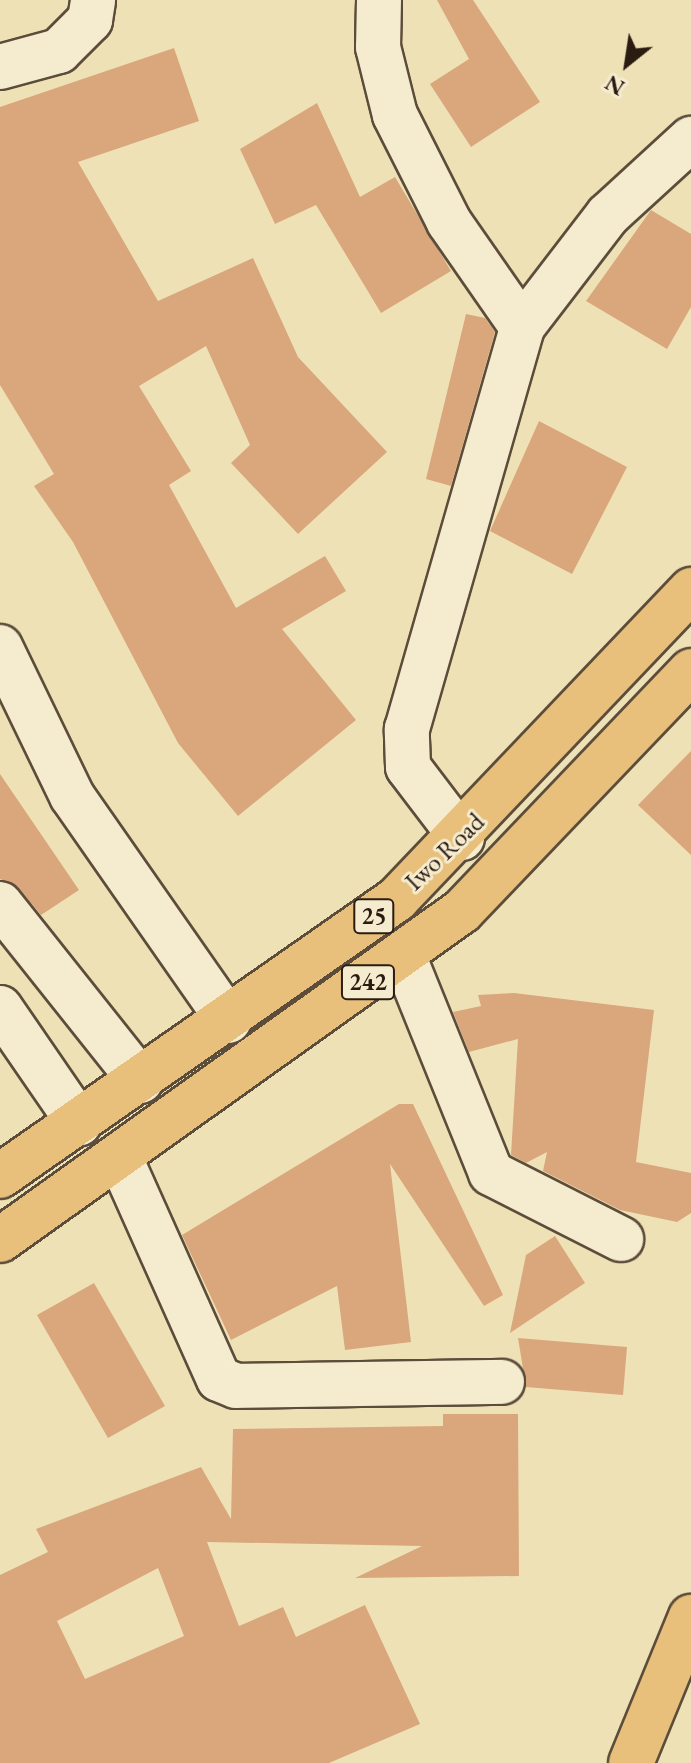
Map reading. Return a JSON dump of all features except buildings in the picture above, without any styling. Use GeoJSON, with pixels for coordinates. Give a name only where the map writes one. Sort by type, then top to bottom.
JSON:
{"type":"FeatureCollection","features":[{"type":"Feature","properties":{"kind":"main road","name":"Iwo Road"},"geometry":{"type":"LineString","coordinates":[[4,1165],[79,1123],[229,1021],[397,899],[462,838],[691,590]]}},
{"type":"Feature","properties":{"kind":"main road","name":"Iwo Road"},"geometry":{"type":"LineString","coordinates":[[0,1240],[403,955],[521,856],[691,671]]}},
{"type":"Feature","properties":{"kind":"main road"},"geometry":{"type":"LineString","coordinates":[[631,1763],[691,1617]]}},
{"type":"Feature","properties":{"kind":"street"},"geometry":{"type":"LineString","coordinates":[[0,67],[59,51],[90,20],[93,0]]}},
{"type":"Feature","properties":{"kind":"street"},"geometry":{"type":"LineString","coordinates":[[379,0],[378,47],[395,115],[449,222],[522,327]]}},
{"type":"Feature","properties":{"kind":"street"},"geometry":{"type":"LineString","coordinates":[[462,838],[408,767],[407,729],[522,327],[608,215],[691,139]]}},
{"type":"Feature","properties":{"kind":"street"},"geometry":{"type":"LineString","coordinates":[[0,647],[72,796],[229,1021]]}},
{"type":"Feature","properties":{"kind":"street"},"geometry":{"type":"LineString","coordinates":[[0,904],[141,1081]]}},
{"type":"Feature","properties":{"kind":"street"},"geometry":{"type":"LineString","coordinates":[[403,955],[491,1173],[621,1239]]}},
{"type":"Feature","properties":{"kind":"street"},"geometry":{"type":"LineString","coordinates":[[0,1008],[79,1123]]}},
{"type":"Feature","properties":{"kind":"street"},"geometry":{"type":"LineString","coordinates":[[120,1158],[219,1379],[236,1386],[502,1382]]}}]}
